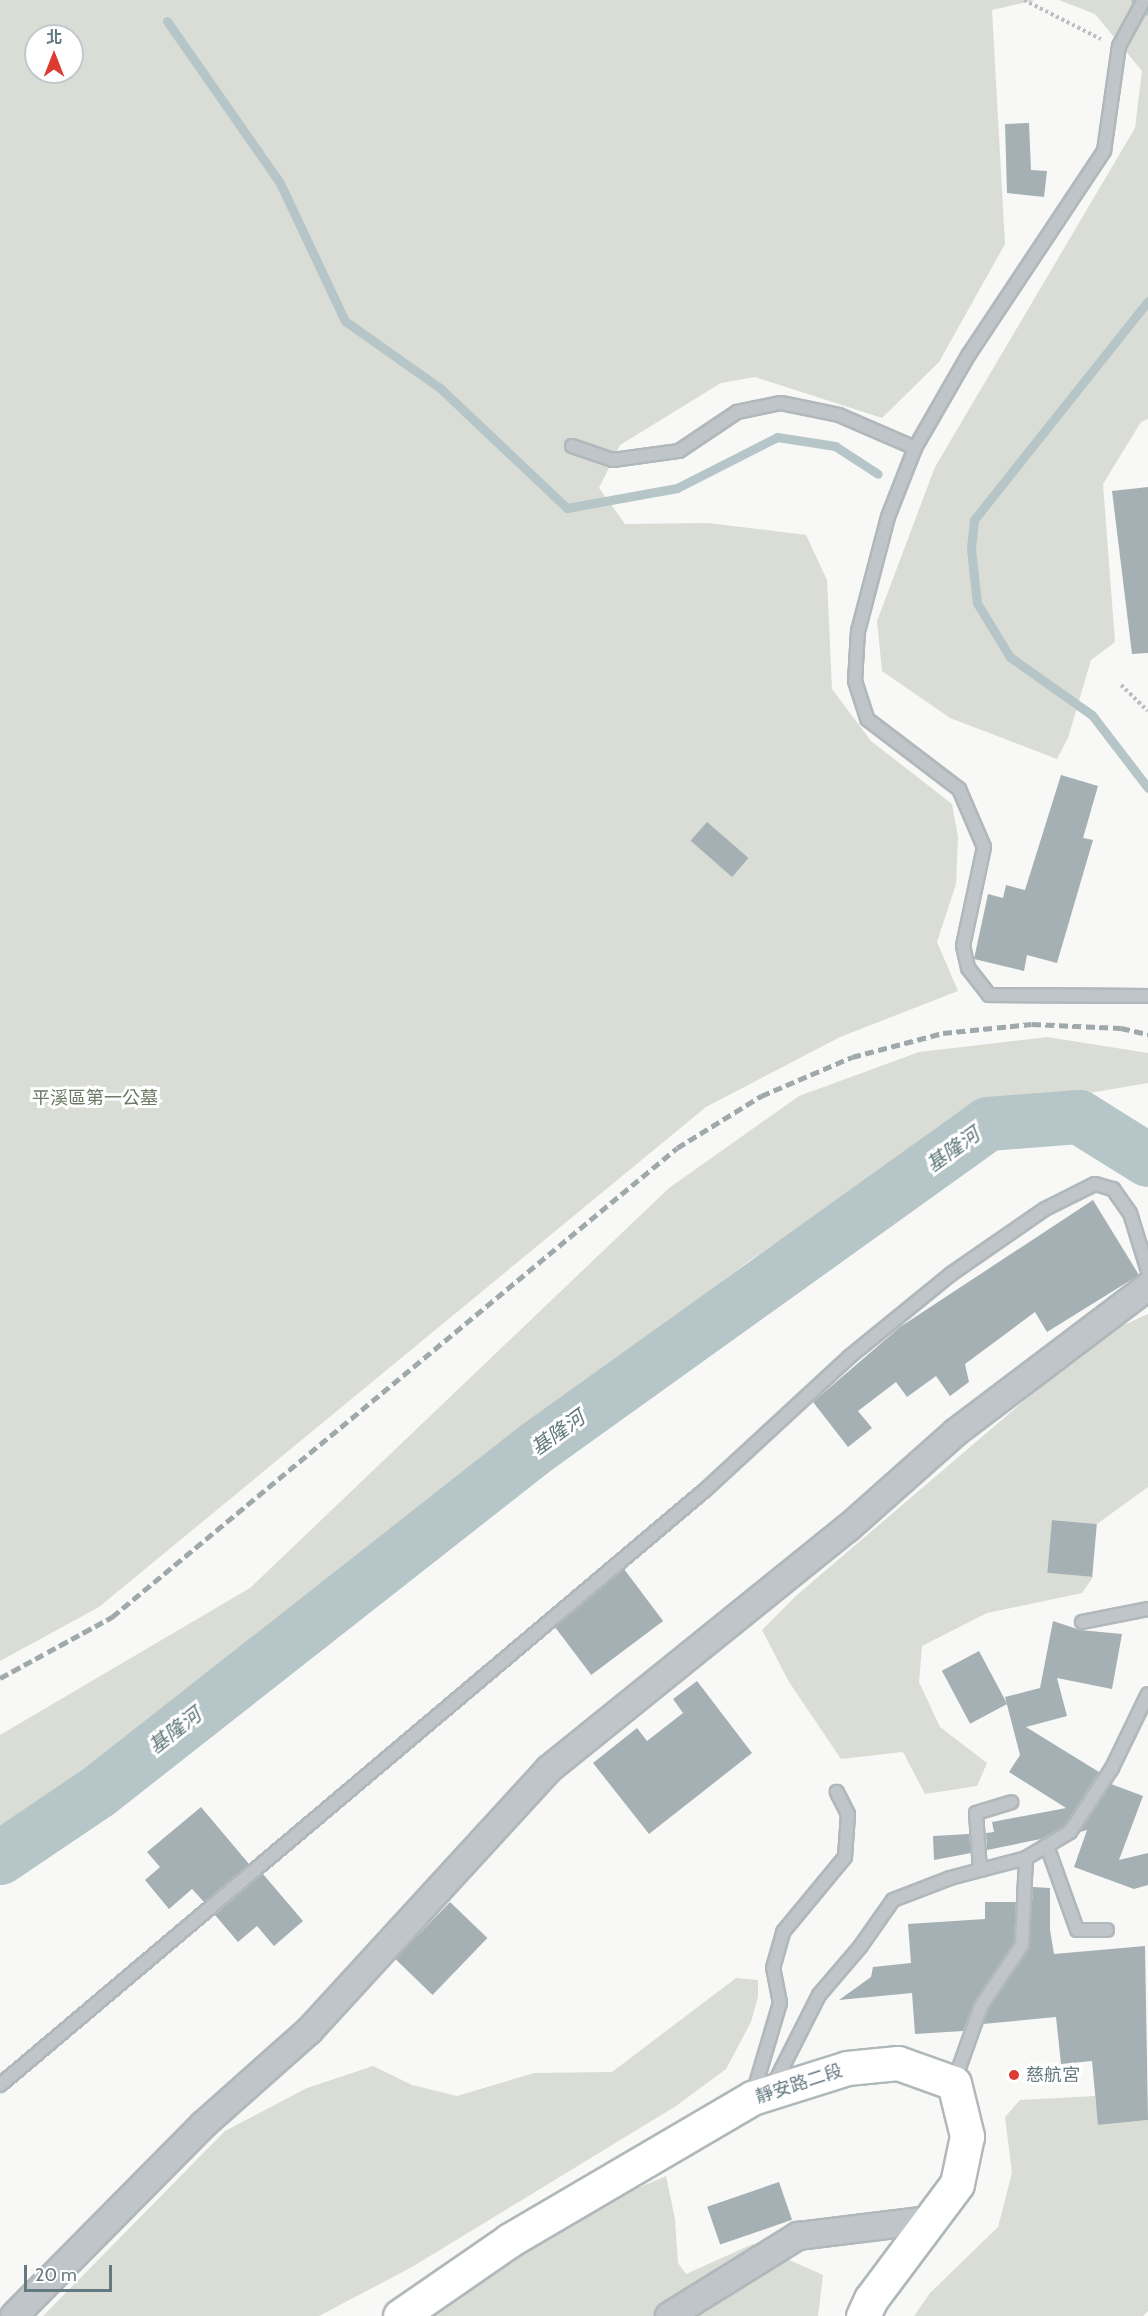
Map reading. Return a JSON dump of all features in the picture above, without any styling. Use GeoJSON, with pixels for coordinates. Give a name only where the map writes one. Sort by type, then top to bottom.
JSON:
{"type":"FeatureCollection","features":[{"type":"Feature","properties":{"kind":"main road","name":"靜安路二段"},"geometry":{"type":"LineString","coordinates":[[402,2315],[510,2240],[761,2095],[847,2068],[898,2063],[954,2083]]}},
{"type":"Feature","properties":{"kind":"main road"},"geometry":{"type":"LineString","coordinates":[[863,2316],[871,2299],[957,2184],[967,2136],[954,2083]]}},
{"type":"Feature","properties":{"kind":"street"},"geometry":{"type":"LineString","coordinates":[[14,2316],[203,2125],[309,2031],[549,1769],[848,1528],[956,1432],[1148,1287]]}},
{"type":"Feature","properties":{"kind":"street"},"geometry":{"type":"LineString","coordinates":[[669,2316],[798,2236],[928,2220]]}},
{"type":"Feature","properties":{"kind":"lane"},"geometry":{"type":"LineString","coordinates":[[1144,0],[1119,46],[1104,151],[969,354],[915,448],[888,517],[858,631],[855,681],[867,719],[959,789],[984,847],[963,946],[968,968],[989,995],[1148,996]]}},
{"type":"Feature","properties":{"kind":"lane"},"geometry":{"type":"LineString","coordinates":[[572,446],[613,460],[679,451],[737,412],[781,403],[839,415],[915,448]]}},
{"type":"Feature","properties":{"kind":"lane"},"geometry":{"type":"LineString","coordinates":[[0,2085],[704,1491],[849,1357],[951,1274],[1045,1209],[1095,1184],[1113,1189],[1130,1213],[1148,1271]]}},
{"type":"Feature","properties":{"kind":"lane"},"geometry":{"type":"LineString","coordinates":[[1082,1622],[1148,1609]]}},
{"type":"Feature","properties":{"kind":"lane"},"geometry":{"type":"LineString","coordinates":[[761,2095],[819,1995],[860,1947],[893,1900],[980,1870],[1026,1858],[1070,1832],[1112,1768],[1148,1694]]}},
{"type":"Feature","properties":{"kind":"lane"},"geometry":{"type":"LineString","coordinates":[[761,2095],[780,2002],[773,1968],[783,1932],[845,1857],[848,1814],[837,1792]]}},
{"type":"Feature","properties":{"kind":"lane"},"geometry":{"type":"LineString","coordinates":[[980,1870],[976,1813],[1011,1802]]}},
{"type":"Feature","properties":{"kind":"lane"},"geometry":{"type":"LineString","coordinates":[[1047,1846],[1077,1930],[1107,1930]]}},
{"type":"Feature","properties":{"kind":"lane"},"geometry":{"type":"LineString","coordinates":[[954,2083],[981,2007],[1022,1945],[1026,1858]]}},
{"type":"Feature","properties":{"kind":"path"},"geometry":{"type":"LineString","coordinates":[[1024,0],[1072,27],[1119,46]]}},
{"type":"Feature","properties":{"kind":"path"},"geometry":{"type":"LineString","coordinates":[[1120,685],[1148,711]]}},
{"type":"Feature","properties":{"kind":"green space","name":"平溪區第一公墓"},"geometry":{"type":"Polygon","coordinates":[[[0,0],[1036,0],[992,10],[1005,244],[939,362],[882,418],[755,377],[721,383],[620,445],[599,488],[625,524],[708,523],[806,535],[827,580],[832,689],[871,741],[952,804],[958,837],[956,884],[937,942],[958,991],[840,1037],[706,1107],[99,1607],[0,1661],[0,0]]]}},
{"type":"Feature","properties":{"kind":"green space"},"geometry":{"type":"Polygon","coordinates":[[[1059,0],[1148,0],[1148,419],[1141,422],[1103,484],[1115,642],[1091,660],[1068,738],[1057,759],[950,718],[882,671],[877,621],[935,467],[1135,128],[1142,71],[1095,14],[1059,0]]]}},
{"type":"Feature","properties":{"kind":"green space"},"geometry":{"type":"Polygon","coordinates":[[[1047,1037],[1148,1053],[1148,1083],[972,1113],[749,1261],[47,1808],[0,1839],[0,1735],[250,1588],[669,1188],[799,1096],[919,1052],[1047,1037]]]}},
{"type":"Feature","properties":{"kind":"green space"},"geometry":{"type":"Polygon","coordinates":[[[1148,1314],[1148,1487],[1097,1524],[1053,1520],[1093,1577],[1082,1593],[987,1613],[922,1646],[919,1682],[940,1727],[987,1763],[977,1786],[925,1794],[903,1752],[841,1759],[789,1682],[762,1630],[797,1595],[1100,1336],[1148,1314]]]}},
{"type":"Feature","properties":{"kind":"green space"},"geometry":{"type":"Polygon","coordinates":[[[736,1978],[758,1980],[758,1997],[751,2022],[726,2069],[676,2106],[412,2267],[319,2316],[43,2316],[225,2131],[307,2088],[373,2066],[412,2085],[457,2096],[534,2073],[612,2072],[736,1978]]]}},
{"type":"Feature","properties":{"kind":"green space"},"geometry":{"type":"Polygon","coordinates":[[[1095,2096],[1099,2125],[1148,2120],[1148,2311],[1143,2316],[914,2316],[930,2293],[998,2227],[1012,2173],[1005,2117],[1020,2100],[1095,2096]]]}},
{"type":"Feature","properties":{"kind":"green space"},"geometry":{"type":"Polygon","coordinates":[[[666,2176],[675,2219],[678,2263],[686,2274],[753,2244],[823,2275],[818,2316],[432,2316],[584,2211],[666,2176]]]}},
{"type":"Feature","properties":{"kind":"building"},"geometry":{"type":"Polygon","coordinates":[[[1029,123],[1031,170],[1047,171],[1044,197],[1007,193],[1005,124],[1029,123]]]}},
{"type":"Feature","properties":{"kind":"building"},"geometry":{"type":"Polygon","coordinates":[[[1148,487],[1148,653],[1132,654],[1112,491],[1148,487]]]}},
{"type":"Feature","properties":{"kind":"building"},"geometry":{"type":"Polygon","coordinates":[[[1061,775],[1098,786],[1083,838],[1093,840],[1057,963],[1027,955],[1024,971],[974,959],[988,894],[1003,898],[1006,885],[1025,890],[1061,775]]]}},
{"type":"Feature","properties":{"kind":"building"},"geometry":{"type":"Polygon","coordinates":[[[707,822],[749,858],[732,877],[691,841],[707,822]]]}},
{"type":"Feature","properties":{"kind":"building"},"geometry":{"type":"Polygon","coordinates":[[[1093,1200],[1139,1275],[1047,1332],[1035,1312],[965,1364],[969,1382],[950,1396],[936,1376],[907,1397],[896,1382],[858,1411],[872,1428],[848,1447],[813,1402],[900,1327],[1093,1200]]]}},
{"type":"Feature","properties":{"kind":"building"},"geometry":{"type":"Polygon","coordinates":[[[1052,1520],[1097,1524],[1092,1577],[1047,1573],[1052,1520]]]}},
{"type":"Feature","properties":{"kind":"building"},"geometry":{"type":"Polygon","coordinates":[[[624,1569],[663,1621],[591,1675],[552,1623],[624,1569]]]}},
{"type":"Feature","properties":{"kind":"building"},"geometry":{"type":"Polygon","coordinates":[[[1053,1621],[1080,1630],[1122,1634],[1112,1689],[1057,1678],[1067,1716],[1026,1727],[1099,1772],[1064,1826],[1041,1839],[987,1850],[986,1833],[994,1832],[992,1822],[1066,1808],[1009,1772],[1020,1755],[1005,1697],[1040,1688],[1053,1621]]]}},
{"type":"Feature","properties":{"kind":"building"},"geometry":{"type":"Polygon","coordinates":[[[979,1651],[1007,1704],[970,1724],[942,1671],[979,1651]]]}},
{"type":"Feature","properties":{"kind":"building"},"geometry":{"type":"Polygon","coordinates":[[[697,1681],[752,1753],[649,1834],[593,1763],[637,1728],[647,1741],[683,1713],[673,1699],[697,1681]]]}},
{"type":"Feature","properties":{"kind":"building"},"geometry":{"type":"Polygon","coordinates":[[[1111,1784],[1143,1796],[1119,1860],[1148,1853],[1148,1885],[1134,1889],[1074,1867],[1087,1830],[1080,1832],[1111,1784]]]}},
{"type":"Feature","properties":{"kind":"building"},"geometry":{"type":"Polygon","coordinates":[[[201,1807],[249,1864],[204,1902],[192,1889],[169,1909],[145,1880],[160,1867],[147,1852],[201,1807]]]}},
{"type":"Feature","properties":{"kind":"building"},"geometry":{"type":"Polygon","coordinates":[[[969,1834],[971,1853],[934,1860],[933,1836],[969,1834]]]}},
{"type":"Feature","properties":{"kind":"building"},"geometry":{"type":"Polygon","coordinates":[[[263,1874],[303,1921],[274,1946],[257,1926],[238,1942],[215,1915],[263,1874]]]}},
{"type":"Feature","properties":{"kind":"building"},"geometry":{"type":"Polygon","coordinates":[[[1033,1887],[1050,1888],[1050,1930],[1054,1954],[1145,1946],[1148,2120],[1098,2125],[1092,2061],[1061,2064],[1056,2017],[983,2024],[988,2010],[1029,1949],[1033,1887]]]}},
{"type":"Feature","properties":{"kind":"building"},"geometry":{"type":"Polygon","coordinates":[[[450,1902],[487,1938],[433,1995],[395,1959],[450,1902]]]}},
{"type":"Feature","properties":{"kind":"building"},"geometry":{"type":"Polygon","coordinates":[[[985,1902],[1016,1902],[1014,1942],[974,2002],[963,2031],[915,2034],[912,1993],[839,2000],[871,1977],[873,1967],[911,1963],[908,1924],[985,1919],[985,1902]]]}},
{"type":"Feature","properties":{"kind":"building"},"geometry":{"type":"Polygon","coordinates":[[[779,2182],[792,2220],[720,2245],[707,2207],[779,2182]]]}},
{"type":"Feature","properties":{"kind":"waterway"},"geometry":{"type":"LineString","coordinates":[[1135,0],[1148,11]]}},
{"type":"Feature","properties":{"kind":"waterway"},"geometry":{"type":"LineString","coordinates":[[167,21],[280,183],[345,321],[440,388],[567,508],[677,488],[777,437],[835,446],[878,474]]}},
{"type":"Feature","properties":{"kind":"waterway"},"geometry":{"type":"LineString","coordinates":[[1148,301],[974,520],[971,549],[977,603],[1010,657],[1092,715],[1148,788]]}},
{"type":"Feature","properties":{"kind":"waterway","name":"基隆河"},"geometry":{"type":"LineString","coordinates":[[0,1858],[98,1792],[536,1448],[988,1124],[1079,1117],[1148,1160]]}},
{"type":"Feature","properties":{"kind":"railway"},"geometry":{"type":"LineString","coordinates":[[0,1678],[112,1617],[677,1148],[761,1096],[852,1057],[943,1033],[1032,1024],[1121,1028],[1148,1034]]}},
{"type":"Feature","properties":{"kind":"place","name":"慈航宮"},"geometry":{"type":"Point","coordinates":[1014,2075]}}]}
